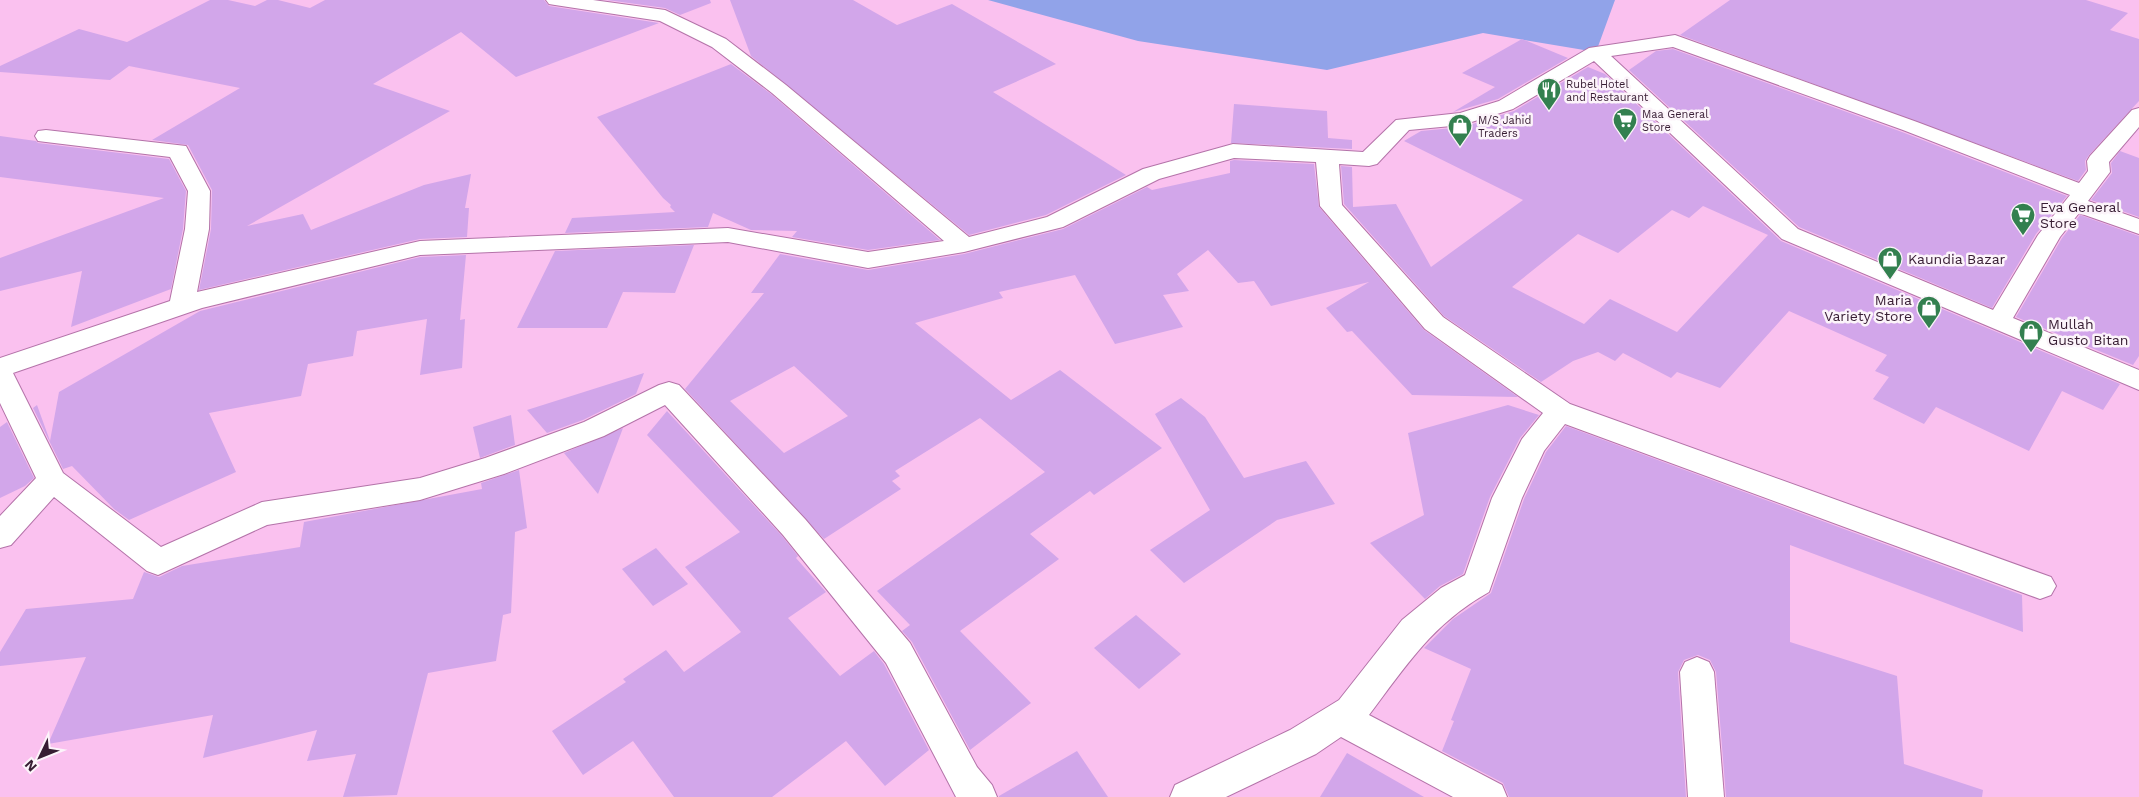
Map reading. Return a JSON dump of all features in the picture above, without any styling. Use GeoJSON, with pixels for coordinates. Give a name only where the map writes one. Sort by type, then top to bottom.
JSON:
{"type":"FeatureCollection","features":[{"type":"Feature","properties":{"kind":"street"},"geometry":{"type":"LineString","coordinates":[[555,0],[665,16],[719,43],[779,89],[964,245]]}},
{"type":"Feature","properties":{"kind":"street"},"geometry":{"type":"LineString","coordinates":[[0,368],[182,306],[420,248],[728,235],[868,260],[964,245],[1055,222],[1151,174],[1233,151],[1369,159],[1403,124],[1462,119],[1506,104],[1596,52],[1675,41],[1910,126],[2079,198],[2139,226]]}},
{"type":"Feature","properties":{"kind":"street"},"geometry":{"type":"LineString","coordinates":[[1596,52],[1790,234],[1999,320],[2139,381]]}},
{"type":"Feature","properties":{"kind":"street"},"geometry":{"type":"LineString","coordinates":[[1999,320],[2050,234],[2099,172],[2098,162],[2139,114]]}},
{"type":"Feature","properties":{"kind":"street"},"geometry":{"type":"LineString","coordinates":[[46,136],[178,151],[199,191],[197,229],[182,306]]}},
{"type":"Feature","properties":{"kind":"street"},"geometry":{"type":"LineString","coordinates":[[1327,157],[1331,206],[1434,323],[1560,411],[2040,586]]}},
{"type":"Feature","properties":{"kind":"street"},"geometry":{"type":"LineString","coordinates":[[0,375],[52,480],[158,562],[262,514],[420,488],[494,466],[594,429],[669,392],[794,527],[898,653],[964,779],[979,797]]}},
{"type":"Feature","properties":{"kind":"street"},"geometry":{"type":"LineString","coordinates":[[1188,797],[1303,742],[1350,711],[1414,630],[1452,597],[1478,583],[1507,498],[1532,446],[1560,411]]}},
{"type":"Feature","properties":{"kind":"street"},"geometry":{"type":"LineString","coordinates":[[0,536],[52,480]]}},
{"type":"Feature","properties":{"kind":"street"},"geometry":{"type":"LineString","coordinates":[[1697,672],[1706,797]]}},
{"type":"Feature","properties":{"kind":"street"},"geometry":{"type":"LineString","coordinates":[[1340,718],[1490,797]]}},
{"type":"Feature","properties":{"kind":"water"},"geometry":{"type":"Polygon","coordinates":[[[988,0],[1615,0],[1596,52],[1483,33],[1327,70],[1138,41],[988,0]]]}},
{"type":"Feature","properties":{"kind":"building"},"geometry":{"type":"Polygon","coordinates":[[[210,0],[228,0],[255,6],[267,0],[278,0],[310,8],[325,0],[544,0],[549,6],[659,23],[516,77],[461,32],[373,84],[450,111],[247,226],[303,214],[311,230],[424,185],[471,174],[465,208],[469,208],[467,237],[420,239],[199,290],[211,229],[212,190],[188,145],[152,140],[240,88],[129,66],[110,80],[0,72],[0,66],[79,29],[127,42],[210,0]]]}},
{"type":"Feature","properties":{"kind":"building"},"geometry":{"type":"Polygon","coordinates":[[[607,0],[710,0],[711,3],[680,15],[665,8],[607,0]]]}},
{"type":"Feature","properties":{"kind":"building"},"geometry":{"type":"Polygon","coordinates":[[[730,0],[853,0],[897,25],[952,4],[1056,64],[993,92],[1126,175],[1046,215],[969,235],[751,56],[730,0]]]}},
{"type":"Feature","properties":{"kind":"building"},"geometry":{"type":"Polygon","coordinates":[[[1730,0],[2086,0],[2128,13],[2110,30],[2139,39],[2139,101],[2089,155],[2085,161],[2086,170],[2078,181],[1680,35],[1730,0]]]}},
{"type":"Feature","properties":{"kind":"building"},"geometry":{"type":"Polygon","coordinates":[[[1522,39],[1568,58],[1498,99],[1453,112],[1495,87],[1462,73],[1522,39]]]}},
{"type":"Feature","properties":{"kind":"building"},"geometry":{"type":"Polygon","coordinates":[[[1673,49],[1902,132],[2067,196],[2036,234],[1992,308],[1799,227],[1629,70],[1656,51],[1673,49]]]}},
{"type":"Feature","properties":{"kind":"building"},"geometry":{"type":"Polygon","coordinates":[[[731,64],[771,94],[940,240],[868,250],[792,237],[797,231],[751,230],[713,213],[708,227],[565,233],[572,218],[675,212],[597,117],[731,64]]]}},
{"type":"Feature","properties":{"kind":"building"},"geometry":{"type":"Polygon","coordinates":[[[1588,67],[1605,74],[1781,241],[2120,384],[2103,410],[2062,391],[2029,451],[1936,407],[1924,424],[1873,399],[1889,377],[1875,371],[1887,355],[1789,311],[1720,388],[1677,372],[1671,378],[1623,353],[1615,361],[1598,352],[1573,361],[1541,382],[1444,316],[1344,204],[1341,166],[1352,167],[1353,207],[1396,204],[1431,267],[1523,200],[1404,141],[1421,131],[1463,127],[1514,111],[1588,67]],[[1703,206],[1689,218],[1672,210],[1618,253],[1578,234],[1512,287],[1584,324],[1610,299],[1677,332],[1768,235],[1703,206]]]}},
{"type":"Feature","properties":{"kind":"building"},"geometry":{"type":"Polygon","coordinates":[[[1234,104],[1327,111],[1328,138],[1352,140],[1352,149],[1231,143],[1234,104]]]}},
{"type":"Feature","properties":{"kind":"building"},"geometry":{"type":"Polygon","coordinates":[[[0,136],[36,141],[38,143],[169,159],[186,191],[183,229],[171,289],[71,327],[82,271],[0,291],[0,258],[164,198],[0,177],[0,136]]]}},
{"type":"Feature","properties":{"kind":"building"},"geometry":{"type":"Polygon","coordinates":[[[2120,151],[2139,158],[2139,217],[2091,200],[2112,173],[2111,163],[2120,151]]]}},
{"type":"Feature","properties":{"kind":"building"},"geometry":{"type":"Polygon","coordinates":[[[1230,161],[1314,164],[1319,207],[1424,330],[1518,397],[1412,395],[1352,331],[1347,332],[1326,308],[1369,282],[1271,306],[1254,281],[1238,283],[1208,250],[1177,274],[1189,291],[1163,295],[1183,327],[1115,344],[1075,275],[999,292],[1003,298],[915,323],[1011,400],[1060,370],[1162,448],[1094,495],[1090,491],[1030,534],[1059,559],[960,631],[1031,703],[970,750],[912,642],[902,631],[910,625],[877,591],[1045,472],[980,418],[895,471],[900,476],[892,481],[901,489],[824,539],[685,389],[764,293],[751,293],[780,254],[868,270],[964,254],[1063,229],[1147,187],[1152,190],[1230,173],[1230,161]],[[794,366],[730,401],[784,453],[848,416],[794,366]]]}},
{"type":"Feature","properties":{"kind":"building"},"geometry":{"type":"Polygon","coordinates":[[[2080,215],[2139,236],[2139,356],[2133,365],[2016,317],[2062,238],[2080,215]]]}},
{"type":"Feature","properties":{"kind":"building"},"geometry":{"type":"Polygon","coordinates":[[[694,245],[675,293],[623,292],[607,328],[517,328],[555,251],[694,245]]]}},
{"type":"Feature","properties":{"kind":"building"},"geometry":{"type":"Polygon","coordinates":[[[466,255],[460,320],[465,319],[462,368],[420,375],[427,319],[357,331],[353,356],[308,364],[301,396],[209,413],[236,472],[129,520],[114,509],[72,466],[63,469],[33,408],[37,405],[50,441],[59,392],[200,311],[420,257],[466,255]]]}},
{"type":"Feature","properties":{"kind":"building"},"geometry":{"type":"Polygon","coordinates":[[[644,373],[636,394],[583,420],[547,433],[527,410],[644,373]]]}},
{"type":"Feature","properties":{"kind":"building"},"geometry":{"type":"Polygon","coordinates":[[[1181,398],[1205,417],[1244,478],[1306,461],[1335,504],[1277,520],[1184,583],[1150,550],[1210,510],[1155,414],[1181,398]]]}},
{"type":"Feature","properties":{"kind":"building"},"geometry":{"type":"Polygon","coordinates":[[[1508,405],[1539,415],[1520,438],[1490,497],[1463,574],[1440,586],[1425,599],[1370,543],[1424,515],[1408,433],[1508,405]]]}},
{"type":"Feature","properties":{"kind":"building"},"geometry":{"type":"Polygon","coordinates":[[[667,411],[782,536],[798,556],[796,558],[826,592],[788,618],[840,676],[874,651],[884,664],[929,750],[885,786],[846,741],[772,797],[674,797],[633,741],[583,775],[552,731],[626,682],[623,679],[666,650],[684,672],[741,632],[685,567],[740,532],[647,435],[667,411]]]}},
{"type":"Feature","properties":{"kind":"building"},"geometry":{"type":"Polygon","coordinates":[[[511,415],[515,445],[480,458],[473,427],[511,415]]]}},
{"type":"Feature","properties":{"kind":"building"},"geometry":{"type":"Polygon","coordinates":[[[7,422],[34,478],[25,486],[0,498],[0,427],[7,422]]]}},
{"type":"Feature","properties":{"kind":"building"},"geometry":{"type":"Polygon","coordinates":[[[1566,426],[2022,595],[2023,632],[1790,545],[1790,642],[1897,676],[1904,764],[1983,790],[1982,797],[1726,797],[1716,672],[1710,660],[1698,655],[1684,660],[1678,672],[1686,797],[1509,797],[1503,783],[1442,751],[1454,721],[1451,720],[1471,669],[1424,648],[1453,619],[1491,593],[1524,499],[1546,452],[1566,426]]]}},
{"type":"Feature","properties":{"kind":"building"},"geometry":{"type":"Polygon","coordinates":[[[623,428],[598,494],[564,453],[623,428]]]}},
{"type":"Feature","properties":{"kind":"building"},"geometry":{"type":"Polygon","coordinates":[[[519,470],[527,528],[515,532],[511,613],[503,615],[496,661],[428,673],[397,795],[343,797],[356,754],[307,761],[317,730],[203,758],[213,715],[48,744],[86,657],[0,666],[0,652],[26,609],[133,599],[144,572],[159,577],[182,566],[300,547],[304,522],[482,489],[481,483],[519,470]]]}},
{"type":"Feature","properties":{"kind":"building"},"geometry":{"type":"Polygon","coordinates":[[[656,548],[688,584],[653,606],[622,569],[656,548]]]}},
{"type":"Feature","properties":{"kind":"building"},"geometry":{"type":"Polygon","coordinates":[[[1136,615],[1181,654],[1139,689],[1094,648],[1136,615]]]}},
{"type":"Feature","properties":{"kind":"building"},"geometry":{"type":"Polygon","coordinates":[[[1077,751],[1108,797],[999,797],[999,796],[1077,751]]]}},
{"type":"Feature","properties":{"kind":"building"},"geometry":{"type":"Polygon","coordinates":[[[1347,753],[1424,797],[1320,797],[1347,753]]]}},
{"type":"Feature","properties":{"kind":"place","name":"Rubel Hotel and Restaurant"},"geometry":{"type":"Point","coordinates":[1549,111]}},
{"type":"Feature","properties":{"kind":"place","name":"Maa General Store"},"geometry":{"type":"Point","coordinates":[1625,141]}},
{"type":"Feature","properties":{"kind":"place","name":"M/S Jahid Traders"},"geometry":{"type":"Point","coordinates":[1460,147]}},
{"type":"Feature","properties":{"kind":"place","name":"Eva General Store"},"geometry":{"type":"Point","coordinates":[2023,236]}},
{"type":"Feature","properties":{"kind":"place","name":"Kaundia Bazar"},"geometry":{"type":"Point","coordinates":[1890,280]}},
{"type":"Feature","properties":{"kind":"place","name":"Maria Variety Store"},"geometry":{"type":"Point","coordinates":[1929,329]}},
{"type":"Feature","properties":{"kind":"place","name":"Mullah Gusto Bitan"},"geometry":{"type":"Point","coordinates":[2031,353]}}]}
